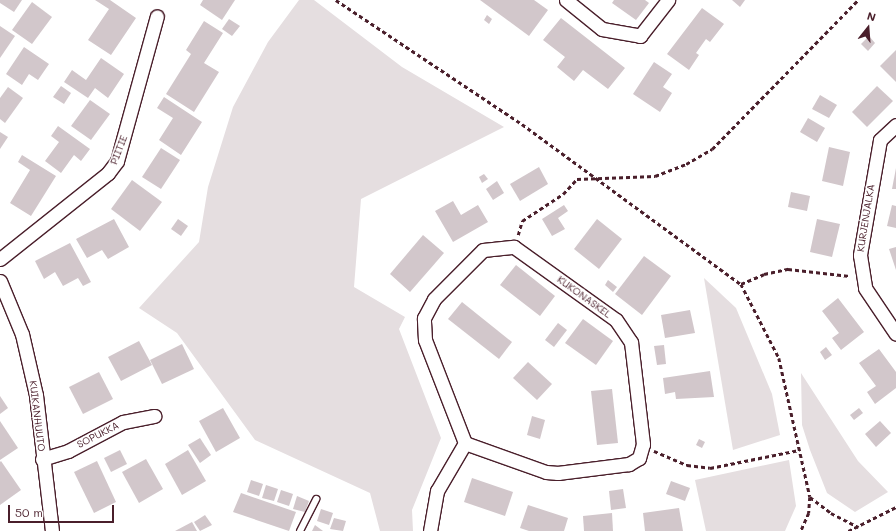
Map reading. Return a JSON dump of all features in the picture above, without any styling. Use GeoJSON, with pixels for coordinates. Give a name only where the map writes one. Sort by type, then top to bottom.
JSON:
{"type":"FeatureCollection","features":[{"type":"Feature","properties":{"kind":"street"},"geometry":{"type":"LineString","coordinates":[[566,0],[602,29],[640,36],[668,0]]}},
{"type":"Feature","properties":{"kind":"street","name":"PIITIE"},"geometry":{"type":"LineString","coordinates":[[0,259],[108,173],[117,161],[156,16]]}},
{"type":"Feature","properties":{"kind":"street","name":"KURJENJALKA"},"geometry":{"type":"LineString","coordinates":[[896,125],[880,140],[863,230],[860,256],[862,277],[872,300],[896,334]]}},
{"type":"Feature","properties":{"kind":"street"},"geometry":{"type":"LineString","coordinates":[[514,247],[483,250],[434,299],[424,318],[424,340],[465,443],[546,472],[558,473],[629,464],[639,458],[643,444]]}},
{"type":"Feature","properties":{"kind":"street","name":"KUKONASKEL"},"geometry":{"type":"LineString","coordinates":[[514,247],[616,320],[631,342],[643,444]]}},
{"type":"Feature","properties":{"kind":"street","name":"KUIKANHUUTO"},"geometry":{"type":"LineString","coordinates":[[0,281],[22,334],[36,395],[42,459],[52,531]]}},
{"type":"Feature","properties":{"kind":"street","name":"SOPUKKA"},"geometry":{"type":"LineString","coordinates":[[42,459],[68,451],[123,422],[154,416]]}},
{"type":"Feature","properties":{"kind":"street"},"geometry":{"type":"LineString","coordinates":[[430,531],[437,491],[465,443]]}},
{"type":"Feature","properties":{"kind":"lane"},"geometry":{"type":"LineString","coordinates":[[300,531],[316,499]]}},
{"type":"Feature","properties":{"kind":"path"},"geometry":{"type":"LineString","coordinates":[[336,0],[522,124],[741,284],[779,358],[810,497],[809,513],[801,531]]}},
{"type":"Feature","properties":{"kind":"path"},"geometry":{"type":"LineString","coordinates":[[514,247],[522,221],[563,194],[577,179],[593,177],[656,176],[686,164],[712,149],[858,0]]}},
{"type":"Feature","properties":{"kind":"path"},"geometry":{"type":"LineString","coordinates":[[741,284],[764,274],[788,269],[862,277]]}},
{"type":"Feature","properties":{"kind":"path"},"geometry":{"type":"LineString","coordinates":[[643,444],[663,456],[687,464],[710,468],[799,450]]}},
{"type":"Feature","properties":{"kind":"path"},"geometry":{"type":"LineString","coordinates":[[810,497],[831,512],[859,527]]}},
{"type":"Feature","properties":{"kind":"path"},"geometry":{"type":"LineString","coordinates":[[848,531],[859,527],[896,507]]}},
{"type":"Feature","properties":{"kind":"shaded area"},"geometry":{"type":"Polygon","coordinates":[[[299,0],[314,0],[402,67],[504,127],[361,199],[354,287],[405,317],[399,329],[441,438],[412,510],[413,531],[380,531],[370,493],[255,440],[177,333],[139,308],[199,242],[208,187],[233,107],[268,42],[299,0]]]}},
{"type":"Feature","properties":{"kind":"shaded area"},"geometry":{"type":"Polygon","coordinates":[[[704,278],[736,308],[772,394],[780,435],[733,450],[704,278]]]}},
{"type":"Feature","properties":{"kind":"shaded area"},"geometry":{"type":"Polygon","coordinates":[[[801,373],[858,461],[888,492],[855,512],[827,493],[810,450],[802,425],[801,373]]]}},
{"type":"Feature","properties":{"kind":"shaded area"},"geometry":{"type":"Polygon","coordinates":[[[789,460],[796,506],[785,531],[706,531],[695,480],[789,460]]]}},
{"type":"Feature","properties":{"kind":"building"},"geometry":{"type":"Polygon","coordinates":[[[0,0],[22,0],[14,12],[0,3],[0,0]]]}},
{"type":"Feature","properties":{"kind":"building"},"geometry":{"type":"Polygon","coordinates":[[[95,0],[110,0],[136,18],[111,55],[88,40],[109,9],[95,0]]]}},
{"type":"Feature","properties":{"kind":"building"},"geometry":{"type":"Polygon","coordinates":[[[203,0],[235,0],[222,20],[200,5],[203,0]]]}},
{"type":"Feature","properties":{"kind":"building"},"geometry":{"type":"Polygon","coordinates":[[[480,0],[534,0],[548,10],[529,36],[480,0]]]}},
{"type":"Feature","properties":{"kind":"building"},"geometry":{"type":"Polygon","coordinates":[[[614,0],[645,0],[649,3],[636,20],[612,3],[614,0]]]}},
{"type":"Feature","properties":{"kind":"building"},"geometry":{"type":"Polygon","coordinates":[[[732,0],[745,0],[740,7],[732,0]]]}},
{"type":"Feature","properties":{"kind":"building"},"geometry":{"type":"Polygon","coordinates":[[[32,2],[52,17],[32,44],[12,30],[32,2]]]}},
{"type":"Feature","properties":{"kind":"building"},"geometry":{"type":"Polygon","coordinates":[[[702,8],[724,24],[710,42],[706,39],[696,53],[699,55],[689,70],[667,54],[702,8]]]}},
{"type":"Feature","properties":{"kind":"building"},"geometry":{"type":"Polygon","coordinates":[[[487,15],[492,19],[489,24],[484,20],[487,15]]]}},
{"type":"Feature","properties":{"kind":"building"},"geometry":{"type":"Polygon","coordinates":[[[561,18],[625,68],[608,89],[583,70],[574,81],[557,67],[565,57],[543,40],[561,18]]]}},
{"type":"Feature","properties":{"kind":"building"},"geometry":{"type":"Polygon","coordinates":[[[229,19],[240,26],[232,36],[222,29],[229,19]]]}},
{"type":"Feature","properties":{"kind":"building"},"geometry":{"type":"Polygon","coordinates":[[[204,21],[223,33],[204,63],[219,72],[194,112],[166,94],[191,54],[186,50],[204,21]]]}},
{"type":"Feature","properties":{"kind":"building"},"geometry":{"type":"Polygon","coordinates":[[[0,26],[15,36],[0,58],[0,26]]]}},
{"type":"Feature","properties":{"kind":"building"},"geometry":{"type":"Polygon","coordinates":[[[869,36],[875,43],[868,51],[861,44],[869,36]]]}},
{"type":"Feature","properties":{"kind":"building"},"geometry":{"type":"Polygon","coordinates":[[[24,47],[49,64],[38,80],[29,74],[22,85],[6,74],[24,47]]]}},
{"type":"Feature","properties":{"kind":"building"},"geometry":{"type":"Polygon","coordinates":[[[896,50],[896,82],[880,66],[896,50]]]}},
{"type":"Feature","properties":{"kind":"building"},"geometry":{"type":"Polygon","coordinates":[[[101,58],[124,74],[108,98],[95,88],[88,98],[64,82],[72,70],[86,80],[101,58]]]}},
{"type":"Feature","properties":{"kind":"building"},"geometry":{"type":"Polygon","coordinates":[[[654,62],[672,74],[663,87],[672,93],[660,112],[633,94],[654,62]]]}},
{"type":"Feature","properties":{"kind":"building"},"geometry":{"type":"Polygon","coordinates":[[[61,86],[71,93],[64,104],[53,97],[61,86]]]}},
{"type":"Feature","properties":{"kind":"building"},"geometry":{"type":"Polygon","coordinates":[[[877,86],[893,101],[867,127],[852,112],[877,86]]]}},
{"type":"Feature","properties":{"kind":"building"},"geometry":{"type":"Polygon","coordinates":[[[8,87],[23,98],[5,123],[0,119],[0,98],[8,87]]]}},
{"type":"Feature","properties":{"kind":"building"},"geometry":{"type":"Polygon","coordinates":[[[820,95],[837,105],[829,118],[812,109],[820,95]]]}},
{"type":"Feature","properties":{"kind":"building"},"geometry":{"type":"Polygon","coordinates":[[[164,97],[202,122],[181,155],[159,140],[173,118],[157,108],[164,97]]]}},
{"type":"Feature","properties":{"kind":"building"},"geometry":{"type":"Polygon","coordinates":[[[90,100],[110,114],[91,140],[71,126],[90,100]]]}},
{"type":"Feature","properties":{"kind":"building"},"geometry":{"type":"Polygon","coordinates":[[[808,118],[825,128],[817,142],[800,132],[808,118]]]}},
{"type":"Feature","properties":{"kind":"building"},"geometry":{"type":"Polygon","coordinates":[[[58,126],[90,149],[81,161],[74,155],[61,173],[45,161],[59,142],[51,136],[58,126]]]}},
{"type":"Feature","properties":{"kind":"building"},"geometry":{"type":"Polygon","coordinates":[[[0,132],[8,137],[0,149],[0,132]]]}},
{"type":"Feature","properties":{"kind":"building"},"geometry":{"type":"Polygon","coordinates":[[[829,147],[850,152],[843,186],[822,181],[829,147]]]}},
{"type":"Feature","properties":{"kind":"building"},"geometry":{"type":"Polygon","coordinates":[[[161,148],[180,160],[161,189],[142,177],[161,148]]]}},
{"type":"Feature","properties":{"kind":"building"},"geometry":{"type":"Polygon","coordinates":[[[22,155],[56,176],[31,216],[10,203],[30,170],[18,162],[22,155]]]}},
{"type":"Feature","properties":{"kind":"building"},"geometry":{"type":"Polygon","coordinates":[[[539,167],[548,184],[520,201],[510,184],[539,167]]]}},
{"type":"Feature","properties":{"kind":"building"},"geometry":{"type":"Polygon","coordinates":[[[896,168],[896,189],[892,189],[896,168]]]}},
{"type":"Feature","properties":{"kind":"building"},"geometry":{"type":"Polygon","coordinates":[[[484,174],[488,179],[482,183],[479,177],[484,174]]]}},
{"type":"Feature","properties":{"kind":"building"},"geometry":{"type":"Polygon","coordinates":[[[132,180],[162,202],[140,231],[111,209],[132,180]]]}},
{"type":"Feature","properties":{"kind":"building"},"geometry":{"type":"Polygon","coordinates":[[[497,181],[504,193],[493,200],[486,189],[497,181]]]}},
{"type":"Feature","properties":{"kind":"building"},"geometry":{"type":"Polygon","coordinates":[[[791,192],[810,196],[807,211],[788,207],[791,192]]]}},
{"type":"Feature","properties":{"kind":"building"},"geometry":{"type":"Polygon","coordinates":[[[453,201],[461,215],[478,205],[488,222],[453,242],[435,211],[453,201]]]}},
{"type":"Feature","properties":{"kind":"building"},"geometry":{"type":"Polygon","coordinates":[[[564,205],[568,211],[558,218],[565,229],[552,236],[542,219],[564,205]]]}},
{"type":"Feature","properties":{"kind":"building"},"geometry":{"type":"Polygon","coordinates":[[[892,205],[896,206],[896,228],[887,226],[892,205]]]}},
{"type":"Feature","properties":{"kind":"building"},"geometry":{"type":"Polygon","coordinates":[[[114,219],[129,247],[108,259],[102,250],[87,258],[76,239],[114,219]]]}},
{"type":"Feature","properties":{"kind":"building"},"geometry":{"type":"Polygon","coordinates":[[[178,219],[188,226],[181,236],[171,229],[178,219]]]}},
{"type":"Feature","properties":{"kind":"building"},"geometry":{"type":"Polygon","coordinates":[[[597,219],[622,239],[599,269],[574,249],[597,219]]]}},
{"type":"Feature","properties":{"kind":"building"},"geometry":{"type":"Polygon","coordinates":[[[817,219],[840,224],[832,257],[810,252],[817,219]]]}},
{"type":"Feature","properties":{"kind":"building"},"geometry":{"type":"Polygon","coordinates":[[[423,235],[444,253],[410,292],[390,274],[423,235]]]}},
{"type":"Feature","properties":{"kind":"building"},"geometry":{"type":"Polygon","coordinates":[[[70,243],[91,282],[83,286],[78,278],[63,286],[55,272],[44,279],[35,261],[70,243]]]}},
{"type":"Feature","properties":{"kind":"building"},"geometry":{"type":"Polygon","coordinates":[[[896,247],[896,270],[889,249],[896,247]]]}},
{"type":"Feature","properties":{"kind":"building"},"geometry":{"type":"Polygon","coordinates":[[[644,256],[671,276],[642,315],[615,294],[644,256]]]}},
{"type":"Feature","properties":{"kind":"building"},"geometry":{"type":"Polygon","coordinates":[[[516,265],[555,296],[540,316],[500,285],[516,265]]]}},
{"type":"Feature","properties":{"kind":"building"},"geometry":{"type":"Polygon","coordinates":[[[608,280],[617,287],[613,292],[605,285],[608,280]]]}},
{"type":"Feature","properties":{"kind":"building"},"geometry":{"type":"Polygon","coordinates":[[[838,298],[864,332],[841,350],[832,338],[839,333],[822,311],[838,298]]]}},
{"type":"Feature","properties":{"kind":"building"},"geometry":{"type":"Polygon","coordinates":[[[462,302],[512,342],[499,359],[448,319],[462,302]]]}},
{"type":"Feature","properties":{"kind":"building"},"geometry":{"type":"Polygon","coordinates":[[[690,310],[695,333],[665,338],[661,315],[690,310]]]}},
{"type":"Feature","properties":{"kind":"building"},"geometry":{"type":"Polygon","coordinates":[[[583,319],[613,341],[596,365],[565,343],[583,319]]]}},
{"type":"Feature","properties":{"kind":"building"},"geometry":{"type":"Polygon","coordinates":[[[558,323],[567,330],[554,347],[545,340],[558,323]]]}},
{"type":"Feature","properties":{"kind":"building"},"geometry":{"type":"Polygon","coordinates":[[[139,341],[152,365],[121,381],[108,357],[139,341]]]}},
{"type":"Feature","properties":{"kind":"building"},"geometry":{"type":"Polygon","coordinates":[[[182,344],[194,369],[162,384],[150,360],[182,344]]]}},
{"type":"Feature","properties":{"kind":"building"},"geometry":{"type":"Polygon","coordinates":[[[664,345],[666,364],[657,365],[654,346],[664,345]]]}},
{"type":"Feature","properties":{"kind":"building"},"geometry":{"type":"Polygon","coordinates":[[[826,347],[832,355],[825,360],[820,352],[826,347]]]}},
{"type":"Feature","properties":{"kind":"building"},"geometry":{"type":"Polygon","coordinates":[[[879,349],[896,372],[896,388],[875,404],[867,392],[876,386],[859,363],[879,349]]]}},
{"type":"Feature","properties":{"kind":"building"},"geometry":{"type":"Polygon","coordinates":[[[528,362],[552,384],[537,400],[513,378],[528,362]]]}},
{"type":"Feature","properties":{"kind":"building"},"geometry":{"type":"Polygon","coordinates":[[[710,371],[714,397],[676,399],[675,392],[665,394],[663,378],[710,371]]]}},
{"type":"Feature","properties":{"kind":"building"},"geometry":{"type":"Polygon","coordinates":[[[99,372],[113,399],[83,414],[69,387],[99,372]]]}},
{"type":"Feature","properties":{"kind":"building"},"geometry":{"type":"Polygon","coordinates":[[[612,389],[618,443],[597,445],[591,391],[612,389]]]}},
{"type":"Feature","properties":{"kind":"building"},"geometry":{"type":"Polygon","coordinates":[[[0,396],[8,408],[0,414],[0,396]]]}},
{"type":"Feature","properties":{"kind":"building"},"geometry":{"type":"Polygon","coordinates":[[[223,408],[240,438],[216,452],[199,421],[223,408]]]}},
{"type":"Feature","properties":{"kind":"building"},"geometry":{"type":"Polygon","coordinates":[[[859,408],[863,413],[854,420],[850,415],[859,408]]]}},
{"type":"Feature","properties":{"kind":"building"},"geometry":{"type":"Polygon","coordinates":[[[532,416],[545,420],[540,439],[527,435],[532,416]]]}},
{"type":"Feature","properties":{"kind":"building"},"geometry":{"type":"Polygon","coordinates":[[[0,421],[18,448],[0,460],[0,421]]]}},
{"type":"Feature","properties":{"kind":"building"},"geometry":{"type":"Polygon","coordinates":[[[880,421],[891,433],[876,447],[865,434],[880,421]]]}},
{"type":"Feature","properties":{"kind":"building"},"geometry":{"type":"Polygon","coordinates":[[[200,438],[211,455],[200,463],[188,445],[200,438]]]}},
{"type":"Feature","properties":{"kind":"building"},"geometry":{"type":"Polygon","coordinates":[[[699,439],[705,442],[702,448],[696,445],[699,439]]]}},
{"type":"Feature","properties":{"kind":"building"},"geometry":{"type":"Polygon","coordinates":[[[120,450],[127,464],[111,472],[104,458],[120,450]]]}},
{"type":"Feature","properties":{"kind":"building"},"geometry":{"type":"Polygon","coordinates":[[[188,450],[206,481],[182,495],[165,464],[188,450]]]}},
{"type":"Feature","properties":{"kind":"building"},"geometry":{"type":"Polygon","coordinates":[[[146,459],[163,489],[139,503],[122,472],[146,459]]]}},
{"type":"Feature","properties":{"kind":"building"},"geometry":{"type":"Polygon","coordinates":[[[1,461],[21,490],[0,505],[0,462],[1,461]]]}},
{"type":"Feature","properties":{"kind":"building"},"geometry":{"type":"Polygon","coordinates":[[[97,461],[116,502],[94,513],[74,472],[97,461]]]}},
{"type":"Feature","properties":{"kind":"building"},"geometry":{"type":"Polygon","coordinates":[[[472,478],[513,492],[505,516],[464,502],[472,478]]]}},
{"type":"Feature","properties":{"kind":"building"},"geometry":{"type":"Polygon","coordinates":[[[251,480],[263,484],[259,496],[247,492],[251,480]]]}},
{"type":"Feature","properties":{"kind":"building"},"geometry":{"type":"Polygon","coordinates":[[[671,481],[690,488],[685,501],[666,494],[671,481]]]}},
{"type":"Feature","properties":{"kind":"building"},"geometry":{"type":"Polygon","coordinates":[[[266,485],[278,489],[274,501],[262,498],[266,485]]]}},
{"type":"Feature","properties":{"kind":"building"},"geometry":{"type":"Polygon","coordinates":[[[623,489],[626,508],[611,510],[609,491],[623,489]]]}},
{"type":"Feature","properties":{"kind":"building"},"geometry":{"type":"Polygon","coordinates":[[[281,490],[293,494],[289,506],[277,502],[281,490]]]}},
{"type":"Feature","properties":{"kind":"building"},"geometry":{"type":"Polygon","coordinates":[[[241,493],[296,512],[289,531],[233,512],[241,493]]]}},
{"type":"Feature","properties":{"kind":"building"},"geometry":{"type":"Polygon","coordinates":[[[297,496],[309,501],[305,512],[293,509],[297,496]]]}},
{"type":"Feature","properties":{"kind":"building"},"geometry":{"type":"Polygon","coordinates":[[[528,505],[568,518],[564,531],[529,531],[520,528],[528,505]]]}},
{"type":"Feature","properties":{"kind":"building"},"geometry":{"type":"Polygon","coordinates":[[[679,508],[683,531],[645,531],[643,513],[679,508]]]}},
{"type":"Feature","properties":{"kind":"building"},"geometry":{"type":"Polygon","coordinates":[[[321,509],[333,513],[329,525],[317,521],[321,509]]]}},
{"type":"Feature","properties":{"kind":"building"},"geometry":{"type":"Polygon","coordinates":[[[612,513],[613,531],[584,531],[583,516],[612,513]]]}},
{"type":"Feature","properties":{"kind":"building"},"geometry":{"type":"Polygon","coordinates":[[[205,515],[212,525],[200,531],[194,522],[205,515]]]}},
{"type":"Feature","properties":{"kind":"building"},"geometry":{"type":"Polygon","coordinates":[[[334,518],[346,521],[343,531],[330,529],[334,518]]]}},
{"type":"Feature","properties":{"kind":"building"},"geometry":{"type":"Polygon","coordinates":[[[192,522],[197,531],[175,531],[192,522]]]}},
{"type":"Feature","properties":{"kind":"building"},"geometry":{"type":"Polygon","coordinates":[[[315,525],[323,531],[312,531],[315,525]]]}}]}
